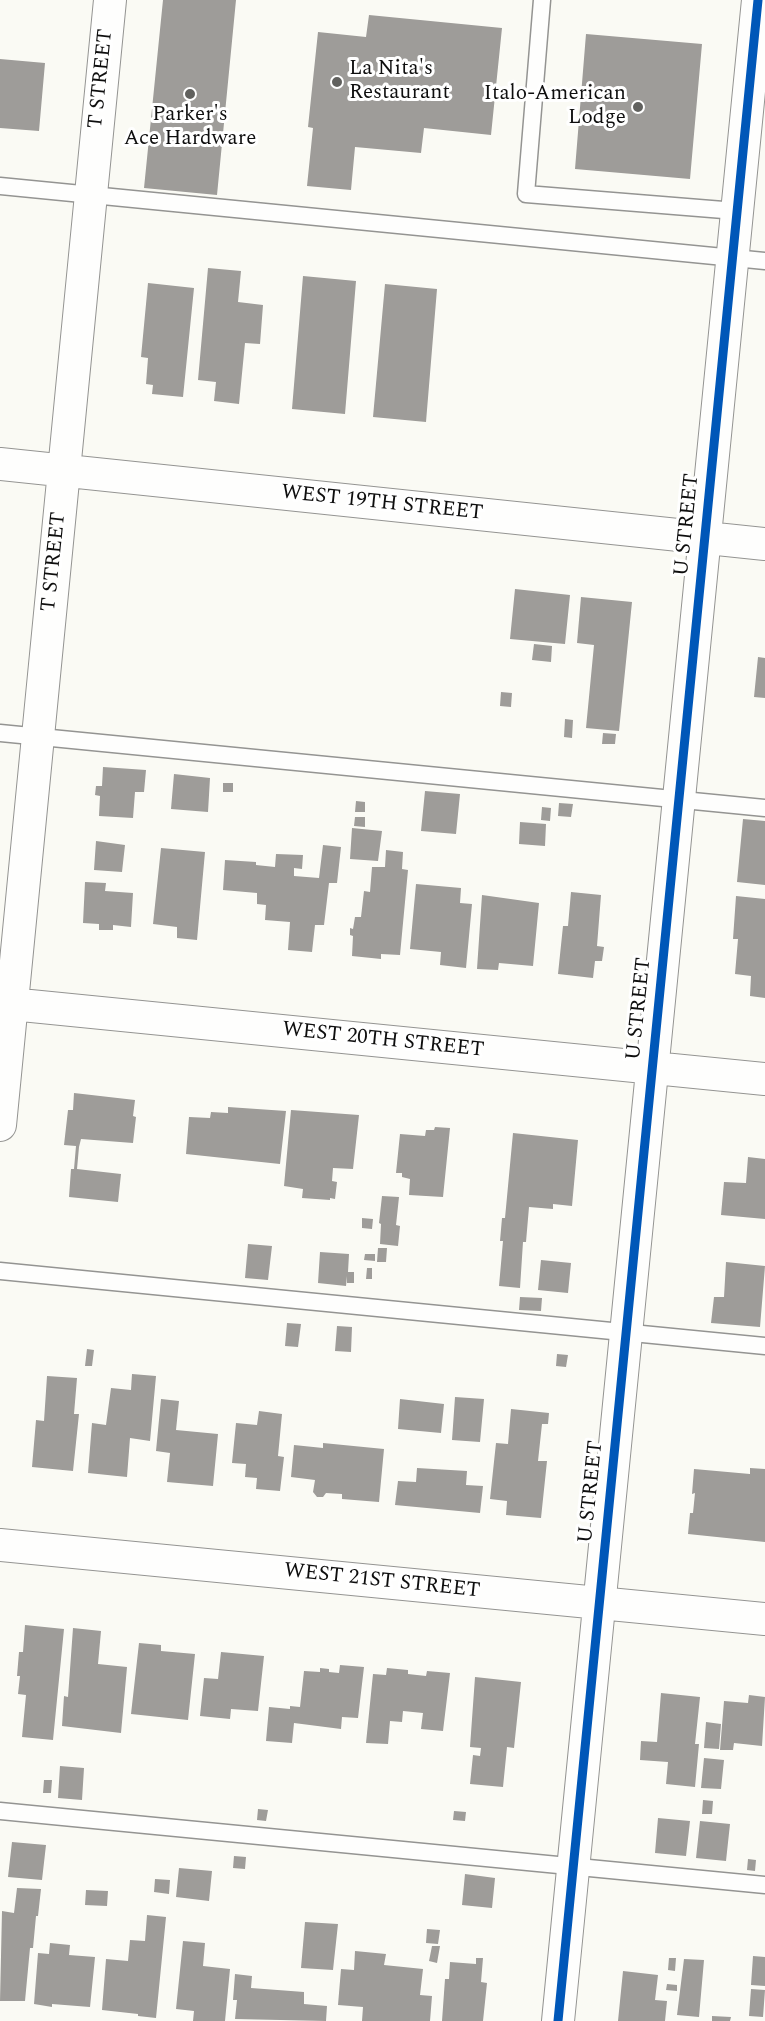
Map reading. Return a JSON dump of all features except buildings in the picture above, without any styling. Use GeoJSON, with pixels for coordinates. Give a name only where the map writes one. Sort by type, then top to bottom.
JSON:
{"type":"FeatureCollection","features":[{"type":"Feature","properties":{"kind":"street","name":"T STREET"},"geometry":{"type":"LineString","coordinates":[[0,1125],[6,1004],[38,737],[110,0]]}},
{"type":"Feature","properties":{"kind":"street","name":"U STREET"},"geometry":{"type":"LineString","coordinates":[[558,2021],[758,0]]}},
{"type":"Feature","properties":{"kind":"street","name":"WEST 19TH STREET"},"geometry":{"type":"LineString","coordinates":[[0,464],[765,544]]}},
{"type":"Feature","properties":{"kind":"street","name":"WEST 20TH STREET"},"geometry":{"type":"LineString","coordinates":[[6,1004],[765,1079]]}},
{"type":"Feature","properties":{"kind":"street","name":"WEST 21ST STREET"},"geometry":{"type":"LineString","coordinates":[[0,1545],[765,1619]]}},
{"type":"Feature","properties":{"kind":"lane"},"geometry":{"type":"LineString","coordinates":[[543,0],[526,194],[736,211]]}},
{"type":"Feature","properties":{"kind":"lane"},"geometry":{"type":"LineString","coordinates":[[0,186],[765,261]]}},
{"type":"Feature","properties":{"kind":"lane"},"geometry":{"type":"LineString","coordinates":[[0,733],[765,808]]}},
{"type":"Feature","properties":{"kind":"lane"},"geometry":{"type":"LineString","coordinates":[[0,1271],[765,1346]]}},
{"type":"Feature","properties":{"kind":"lane"},"geometry":{"type":"LineString","coordinates":[[0,1811],[765,1885]]}},
{"type":"Feature","properties":{"kind":"cycle path"},"geometry":{"type":"LineString","coordinates":[[558,2021],[758,0]]}},
{"type":"Feature","properties":{"kind":"place","name":"La Nita's Restaurant"},"geometry":{"type":"Point","coordinates":[337,82]}},
{"type":"Feature","properties":{"kind":"place","name":"Parker's Ace Hardware"},"geometry":{"type":"Point","coordinates":[190,94]}},
{"type":"Feature","properties":{"kind":"place","name":"Italo-American Lodge"},"geometry":{"type":"Point","coordinates":[638,107]}}]}
